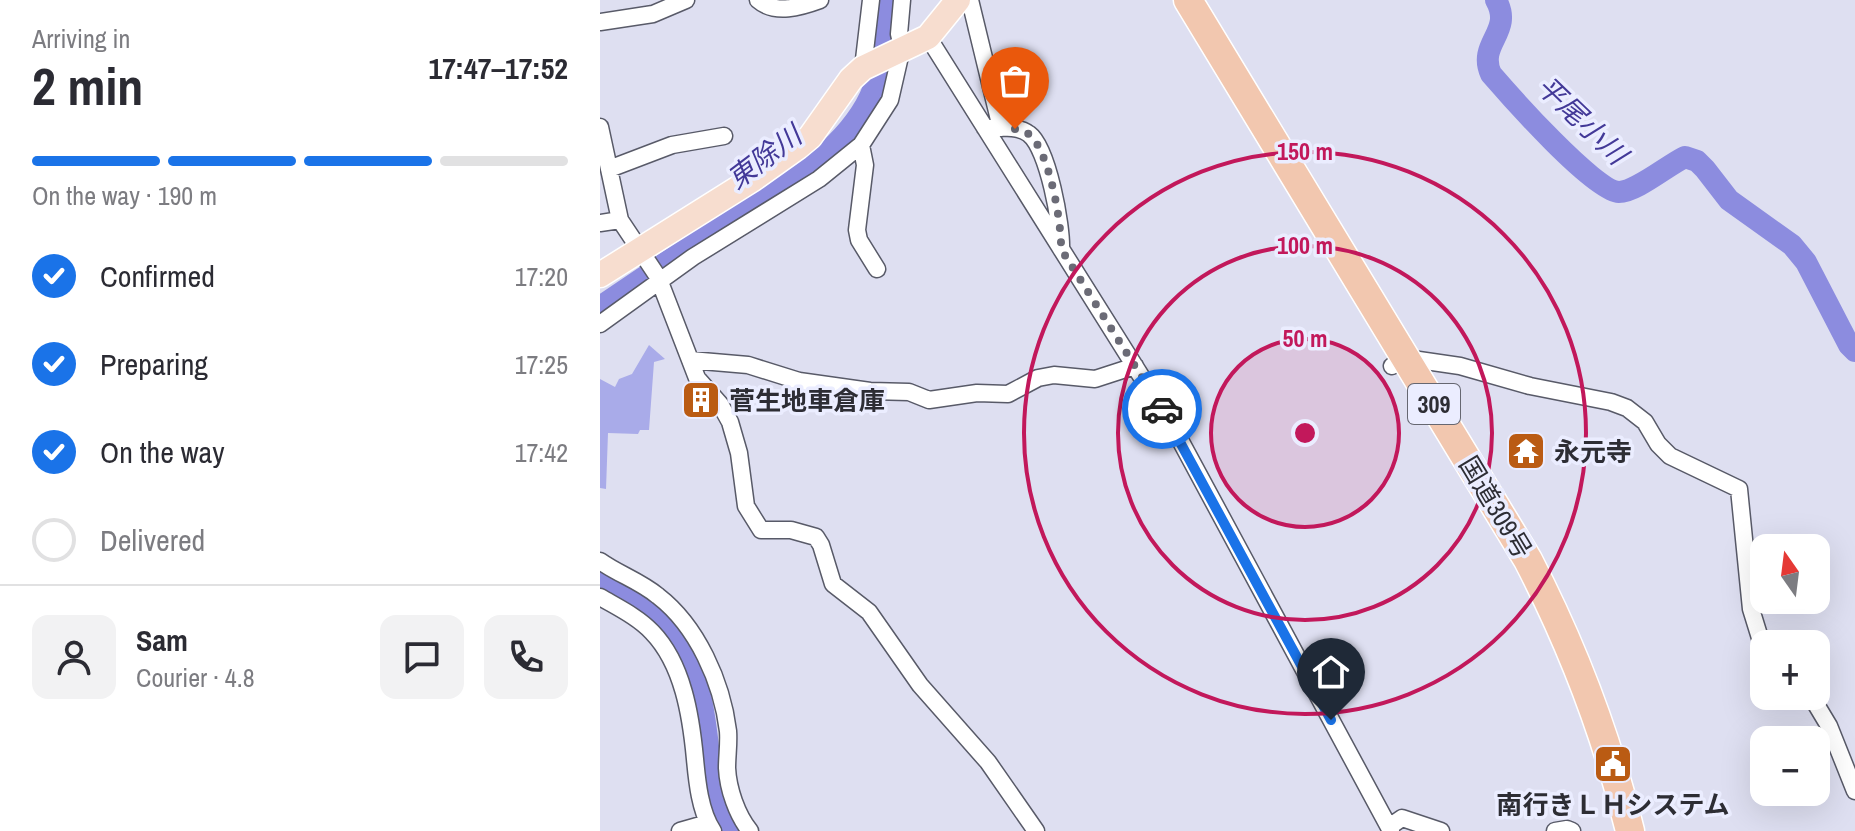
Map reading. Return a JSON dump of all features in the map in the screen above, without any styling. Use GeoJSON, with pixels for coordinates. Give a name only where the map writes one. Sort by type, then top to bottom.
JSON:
{"type":"FeatureCollection","features":[{"type":"Feature","properties":{"kind":"highway","name":"国道309号"},"geometry":{"type":"LineString","coordinates":[[1170,0],[1399,362],[1506,520],[1555,612],[1591,697],[1609,750],[1630,831]]}},
{"type":"Feature","properties":{"kind":"highway","name":"国道309号"},"geometry":{"type":"LineString","coordinates":[[1188,0],[1399,362],[1530,600],[1578,714],[1613,831]]}},
{"type":"Feature","properties":{"kind":"main road"},"geometry":{"type":"LineString","coordinates":[[600,275],[641,253],[810,137],[851,79],[866,67],[928,37],[958,0]]}},
{"type":"Feature","properties":{"kind":"street"},"geometry":{"type":"LineString","coordinates":[[600,22],[644,16],[686,0]]}},
{"type":"Feature","properties":{"kind":"street"},"geometry":{"type":"LineString","coordinates":[[758,0],[775,9],[820,0]]}},
{"type":"Feature","properties":{"kind":"street"},"geometry":{"type":"LineString","coordinates":[[600,324],[658,279],[819,179],[861,145],[890,100],[899,53],[902,0]]}},
{"type":"Feature","properties":{"kind":"street"},"geometry":{"type":"LineString","coordinates":[[970,0],[993,128]]}},
{"type":"Feature","properties":{"kind":"street"},"geometry":{"type":"LineString","coordinates":[[866,1],[866,67]]}},
{"type":"Feature","properties":{"kind":"street"},"geometry":{"type":"LineString","coordinates":[[928,37],[993,128],[1061,249],[1173,427],[1390,829],[1402,818],[1441,831]]}},
{"type":"Feature","properties":{"kind":"street"},"geometry":{"type":"LineString","coordinates":[[600,127],[620,220],[658,279],[697,378],[720,404],[730,422],[739,453],[749,515],[761,530],[791,530],[816,537],[833,584],[869,612],[920,685],[988,762],[1036,831]]}},
{"type":"Feature","properties":{"kind":"street"},"geometry":{"type":"LineString","coordinates":[[993,128],[1028,133],[1041,151],[1062,227],[1061,249]]}},
{"type":"Feature","properties":{"kind":"street"},"geometry":{"type":"LineString","coordinates":[[609,169],[672,145],[724,136]]}},
{"type":"Feature","properties":{"kind":"street"},"geometry":{"type":"LineString","coordinates":[[861,145],[865,165],[857,230],[859,240],[877,269]]}},
{"type":"Feature","properties":{"kind":"street"},"geometry":{"type":"LineString","coordinates":[[600,223],[620,220]]}},
{"type":"Feature","properties":{"kind":"street"},"geometry":{"type":"LineString","coordinates":[[690,360],[748,365],[799,381],[870,391],[909,392],[929,400],[977,393],[1008,394],[1038,378],[1054,375],[1095,379],[1135,366]]}},
{"type":"Feature","properties":{"kind":"street"},"geometry":{"type":"LineString","coordinates":[[1399,362],[1460,366],[1627,408],[1645,422],[1658,444],[1670,456],[1739,489],[1751,609],[1758,630]]}},
{"type":"Feature","properties":{"kind":"street"},"geometry":{"type":"LineString","coordinates":[[600,561],[628,575],[660,597],[681,618],[700,647],[717,687],[728,731],[727,771],[735,804],[741,820],[750,831]]}},
{"type":"Feature","properties":{"kind":"street"},"geometry":{"type":"LineString","coordinates":[[600,597],[652,631],[680,680],[692,729],[696,776],[710,827],[680,831]]}},
{"type":"Feature","properties":{"kind":"street"},"geometry":{"type":"LineString","coordinates":[[1819,710],[1855,791]]}},
{"type":"Feature","properties":{"kind":"street"},"geometry":{"type":"LineString","coordinates":[[1555,831],[1572,831]]}},
{"type":"Feature","properties":{"kind":"shaded area"},"geometry":{"type":"Polygon","coordinates":[[[649,345],[665,359],[654,362],[649,430],[640,430],[638,434],[608,433],[606,489],[600,488],[600,379],[615,387],[619,379],[632,374],[649,345]]]}},
{"type":"Feature","properties":{"kind":"waterway","name":"東除川"},"geometry":{"type":"LineString","coordinates":[[600,307],[808,168],[843,136],[875,86],[882,49],[884,0]]}},
{"type":"Feature","properties":{"kind":"waterway","name":"平尾小川"},"geometry":{"type":"LineString","coordinates":[[1496,0],[1501,21],[1488,54],[1491,74],[1553,141],[1591,176],[1607,188],[1619,192],[1643,183],[1685,157],[1697,161],[1729,200],[1792,245],[1806,262],[1855,351]]}},
{"type":"Feature","properties":{"kind":"waterway","name":"東除川"},"geometry":{"type":"LineString","coordinates":[[600,576],[652,613],[683,649],[699,693],[715,795],[731,831]]}},
{"type":"Feature","properties":{"kind":"way so far"},"geometry":{"type":"LineString","coordinates":[[1015,129],[1028,133],[1041,151],[1062,227],[1061,249],[1162,409]]}},
{"type":"Feature","properties":{"kind":"place","name":"菅生地車倉庫"},"geometry":{"type":"Point","coordinates":[701,400]}},
{"type":"Feature","properties":{"kind":"place","name":"永元寺"},"geometry":{"type":"Point","coordinates":[1526,451]}},
{"type":"Feature","properties":{"kind":"place","name":"南行きＬＨシステム"},"geometry":{"type":"Point","coordinates":[1613,764]}},
{"type":"Feature","properties":{"kind":"route"},"geometry":{"type":"LineString","coordinates":[[1162,409],[1331,720]]}}]}
